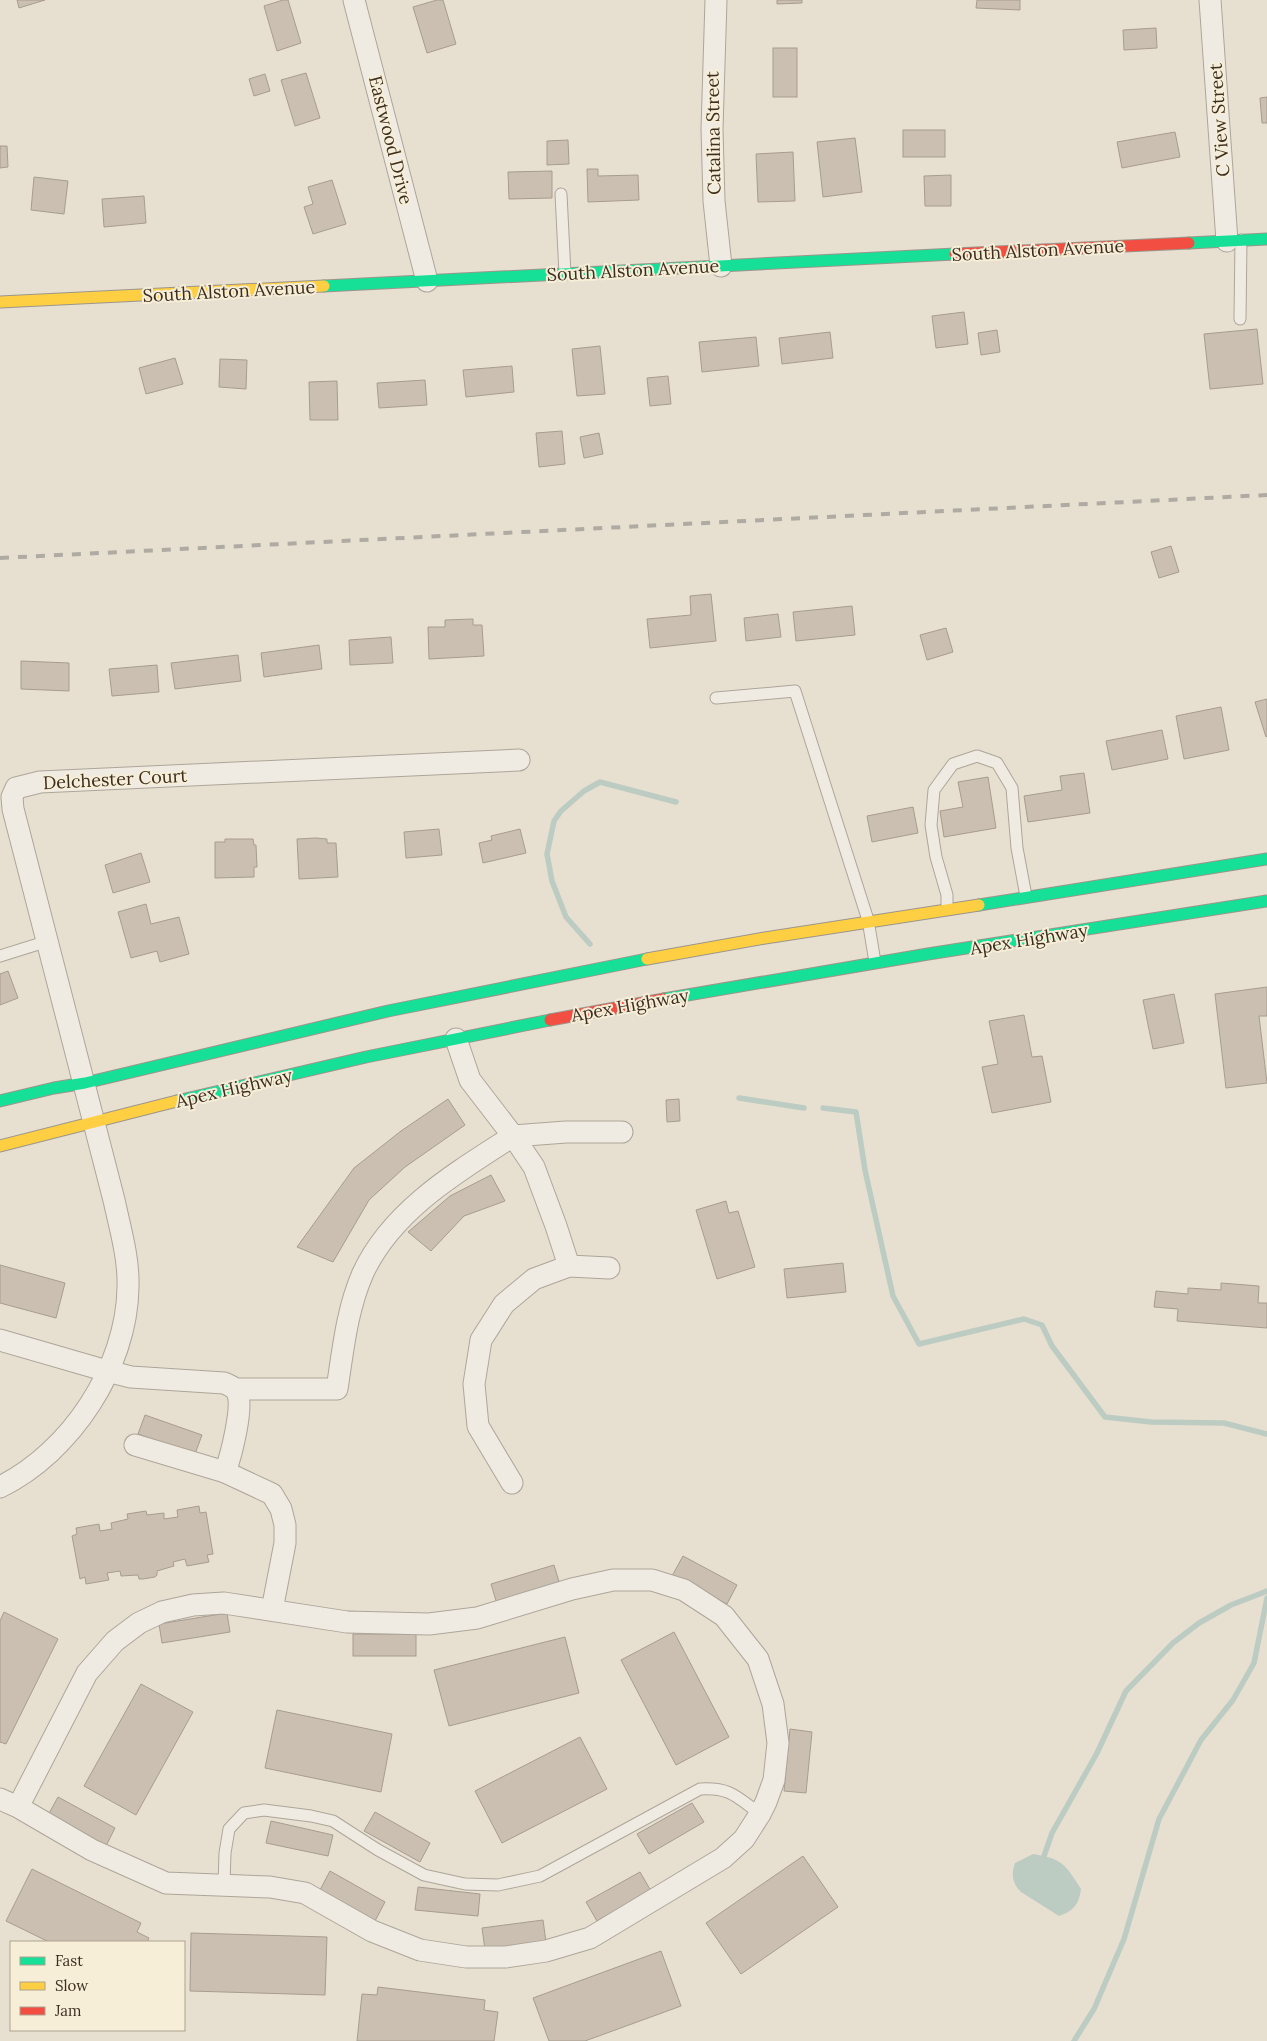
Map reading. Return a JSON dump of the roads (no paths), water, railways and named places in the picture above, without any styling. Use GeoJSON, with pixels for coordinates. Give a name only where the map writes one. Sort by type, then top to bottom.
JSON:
{"type":"FeatureCollection","features":[{"type":"Feature","properties":{"kind":"main road","name":"South Alston Avenue"},"geometry":{"type":"LineString","coordinates":[[0,302],[1267,239]]}},
{"type":"Feature","properties":{"kind":"main road"},"geometry":{"type":"LineString","coordinates":[[0,1101],[54,1088],[85,1083],[354,1018],[519,983],[868,920],[1267,859]]}},
{"type":"Feature","properties":{"kind":"main road","name":"Apex Highway"},"geometry":{"type":"LineString","coordinates":[[0,1146],[95,1121],[365,1058],[456,1039],[678,996],[875,962],[1267,900]]}},
{"type":"Feature","properties":{"kind":"street","name":"Eastwood Drive"},"geometry":{"type":"LineString","coordinates":[[354,0],[427,281]]}},
{"type":"Feature","properties":{"kind":"street","name":"Catalina Street"},"geometry":{"type":"LineString","coordinates":[[716,0],[712,129],[714,201],[721,266]]}},
{"type":"Feature","properties":{"kind":"street","name":"C View Street"},"geometry":{"type":"LineString","coordinates":[[1210,0],[1234,240]]}},
{"type":"Feature","properties":{"kind":"street","name":"Delchester Court"},"geometry":{"type":"LineString","coordinates":[[0,1488],[26,1472],[55,1448],[70,1433],[89,1406],[107,1372],[123,1328],[128,1286],[122,1235],[95,1121],[13,809],[12,797],[16,788],[40,782],[519,760]]}},
{"type":"Feature","properties":{"kind":"street"},"geometry":{"type":"LineString","coordinates":[[456,1039],[470,1080],[514,1136],[534,1167],[569,1266]]}},
{"type":"Feature","properties":{"kind":"street"},"geometry":{"type":"LineString","coordinates":[[0,1340],[107,1372],[147,1378],[224,1383],[236,1389],[337,1388],[350,1313],[363,1273],[386,1236],[421,1200],[459,1171],[514,1136],[566,1132],[622,1132]]}},
{"type":"Feature","properties":{"kind":"street"},"geometry":{"type":"LineString","coordinates":[[512,1483],[478,1426],[474,1384],[482,1340],[504,1304],[534,1279],[569,1266],[609,1268]]}},
{"type":"Feature","properties":{"kind":"street"},"geometry":{"type":"LineString","coordinates":[[225,1472],[232,1453],[238,1412],[239,1398],[236,1389]]}},
{"type":"Feature","properties":{"kind":"street"},"geometry":{"type":"LineString","coordinates":[[135,1445],[225,1472],[272,1494],[281,1509],[285,1524],[285,1543],[272,1610]]}},
{"type":"Feature","properties":{"kind":"street"},"geometry":{"type":"LineString","coordinates":[[613,1580],[652,1580],[684,1590],[724,1616],[758,1659],[773,1704],[778,1743],[774,1780],[766,1802],[744,1838],[723,1858],[590,1938],[546,1951],[506,1957],[466,1957],[420,1950],[372,1931],[305,1893],[270,1887],[166,1883],[92,1850],[9,1803],[86,1673],[114,1642],[139,1623],[154,1616],[193,1606],[224,1603],[347,1622],[429,1624],[477,1618],[572,1589],[613,1580]]}},
{"type":"Feature","properties":{"kind":"lane"},"geometry":{"type":"LineString","coordinates":[[562,194],[565,274]]}},
{"type":"Feature","properties":{"kind":"lane"},"geometry":{"type":"LineString","coordinates":[[1234,240],[1240,319]]}},
{"type":"Feature","properties":{"kind":"lane"},"geometry":{"type":"LineString","coordinates":[[716,698],[795,691],[868,920],[875,962]]}},
{"type":"Feature","properties":{"kind":"lane"},"geometry":{"type":"LineString","coordinates":[[947,908],[947,895],[936,857],[931,824],[934,790],[953,764],[977,756],[998,763],[1012,788],[1017,848],[1026,896]]}},
{"type":"Feature","properties":{"kind":"lane"},"geometry":{"type":"LineString","coordinates":[[0,956],[48,941]]}},
{"type":"Feature","properties":{"kind":"lane"},"geometry":{"type":"LineString","coordinates":[[224,1884],[225,1853],[229,1830],[244,1813],[264,1810],[333,1821],[378,1850],[424,1875],[465,1884],[498,1885],[540,1876],[700,1788],[718,1788],[736,1796],[760,1814]]}},
{"type":"Feature","properties":{"kind":"waterway"},"geometry":{"type":"LineString","coordinates":[[590,944],[566,917],[552,881],[547,854],[554,821],[561,811],[584,791],[600,782],[676,802]]}},
{"type":"Feature","properties":{"kind":"waterway"},"geometry":{"type":"LineString","coordinates":[[739,1098],[804,1108]]}},
{"type":"Feature","properties":{"kind":"waterway"},"geometry":{"type":"LineString","coordinates":[[823,1108],[856,1112],[865,1170],[893,1296],[919,1344],[1024,1319],[1042,1325],[1052,1346],[1105,1417],[1151,1422],[1224,1423],[1267,1434]]}},
{"type":"Feature","properties":{"kind":"waterway"},"geometry":{"type":"LineString","coordinates":[[1044,1864],[1044,1856],[1052,1833],[1097,1753],[1126,1691],[1173,1643],[1199,1623],[1231,1605],[1267,1591]]}},
{"type":"Feature","properties":{"kind":"waterway"},"geometry":{"type":"LineString","coordinates":[[1074,2041],[1094,2009],[1124,1939],[1159,1819],[1201,1740],[1233,1700],[1254,1663],[1267,1598]]}},
{"type":"Feature","properties":{"kind":"railway"},"geometry":{"type":"LineString","coordinates":[[0,558],[1267,495]]}}]}
